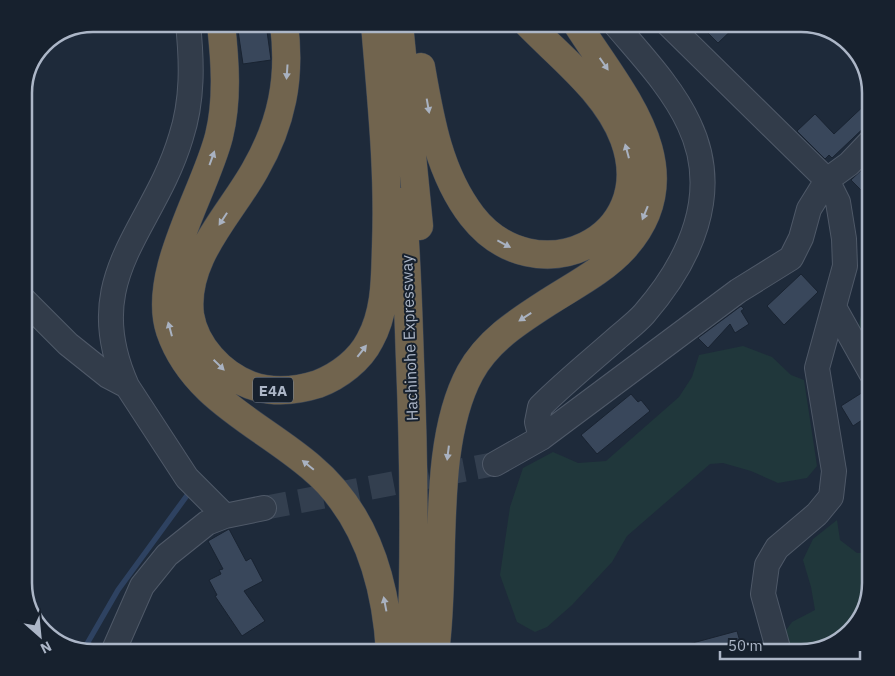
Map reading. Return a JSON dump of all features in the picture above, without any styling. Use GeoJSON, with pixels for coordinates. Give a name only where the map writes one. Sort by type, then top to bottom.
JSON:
{"type":"FeatureCollection","features":[{"type":"Feature","properties":{"kind":"highway","name":"E4A"},"geometry":{"type":"LineString","coordinates":[[221,32],[224,96],[219,135],[174,260],[167,294],[169,328],[184,362],[209,391],[311,467],[334,490],[353,516],[380,577],[388,618],[390,644]]}},
{"type":"Feature","properties":{"kind":"highway","name":"E4A"},"geometry":{"type":"LineString","coordinates":[[285,32],[288,67],[285,95],[277,121],[255,170],[202,253],[191,284],[190,300],[190,316],[195,332],[214,361],[240,381],[272,390],[308,387],[341,372],[370,341],[378,322],[384,293],[388,187],[375,32]]}},
{"type":"Feature","properties":{"kind":"highway","name":"Hachinohe Expressway"},"geometry":{"type":"LineString","coordinates":[[386,32],[406,242],[414,458],[411,644]]}},
{"type":"Feature","properties":{"kind":"highway","name":"Hachinohe Expressway"},"geometry":{"type":"LineString","coordinates":[[400,32],[420,238],[428,457],[426,644]]}},
{"type":"Feature","properties":{"kind":"highway"},"geometry":{"type":"LineString","coordinates":[[414,32],[431,125],[440,154],[460,198],[483,229],[498,240],[530,254],[563,253],[594,240],[608,230],[619,217],[630,187],[629,155],[616,122],[604,104],[536,32]]}},
{"type":"Feature","properties":{"kind":"highway"},"geometry":{"type":"LineString","coordinates":[[435,644],[446,468],[456,409],[469,375],[478,360],[502,333],[600,268],[623,249],[635,234],[650,202],[653,166],[642,128],[624,94],[582,32]]}},
{"type":"Feature","properties":{"kind":"street"},"geometry":{"type":"LineString","coordinates":[[189,32],[192,63],[189,108],[181,138],[171,164],[129,245],[112,297],[113,344],[116,362],[127,386],[187,478],[225,516]]}},
{"type":"Feature","properties":{"kind":"street"},"geometry":{"type":"LineString","coordinates":[[541,438],[536,422],[540,407],[643,315],[683,260],[694,235],[702,209],[703,180],[699,150],[689,124],[657,75],[622,32]]}},
{"type":"Feature","properties":{"kind":"street"},"geometry":{"type":"LineString","coordinates":[[676,32],[826,180],[838,202],[846,266],[817,368],[833,462],[831,497],[817,514],[777,548],[767,565],[764,594],[777,644]]}},
{"type":"Feature","properties":{"kind":"street"},"geometry":{"type":"LineString","coordinates":[[495,464],[541,438],[738,292],[791,258],[801,238],[809,209],[826,180],[849,164],[862,150]]}},
{"type":"Feature","properties":{"kind":"street"},"geometry":{"type":"LineString","coordinates":[[834,307],[862,357]]}},
{"type":"Feature","properties":{"kind":"street"},"geometry":{"type":"LineString","coordinates":[[33,309],[68,344],[108,376],[127,386]]}},
{"type":"Feature","properties":{"kind":"street"},"geometry":{"type":"LineString","coordinates":[[117,644],[142,586],[168,555],[187,537],[208,523],[225,516],[264,508]]}},
{"type":"Feature","properties":{"kind":"green space"},"geometry":{"type":"Polygon","coordinates":[[[862,314],[862,339],[860,328],[862,314]]]}},
{"type":"Feature","properties":{"kind":"green space"},"geometry":{"type":"Polygon","coordinates":[[[743,346],[772,357],[791,375],[804,380],[817,466],[807,478],[778,483],[751,471],[723,463],[710,464],[627,536],[612,562],[572,605],[547,627],[535,632],[517,622],[500,575],[510,507],[523,468],[553,452],[578,463],[606,461],[679,397],[692,377],[699,355],[743,346]]]}},
{"type":"Feature","properties":{"kind":"green space"},"geometry":{"type":"Polygon","coordinates":[[[837,520],[840,540],[857,553],[862,553],[862,582],[859,602],[850,620],[839,631],[813,642],[786,644],[784,633],[792,622],[815,610],[803,560],[813,539],[837,520]]]}},
{"type":"Feature","properties":{"kind":"building"},"geometry":{"type":"Polygon","coordinates":[[[238,32],[267,32],[271,60],[243,64],[238,32]]]}},
{"type":"Feature","properties":{"kind":"building"},"geometry":{"type":"Polygon","coordinates":[[[707,32],[730,32],[718,43],[707,32]]]}},
{"type":"Feature","properties":{"kind":"building"},"geometry":{"type":"Polygon","coordinates":[[[862,108],[862,130],[832,158],[829,155],[825,159],[797,131],[815,114],[834,134],[862,108]]]}},
{"type":"Feature","properties":{"kind":"building"},"geometry":{"type":"Polygon","coordinates":[[[862,170],[862,191],[851,180],[862,170]]]}},
{"type":"Feature","properties":{"kind":"building"},"geometry":{"type":"Polygon","coordinates":[[[801,274],[818,292],[784,325],[767,306],[801,274]]]}},
{"type":"Feature","properties":{"kind":"building"},"geometry":{"type":"Polygon","coordinates":[[[741,306],[744,309],[741,311],[749,324],[735,333],[730,324],[708,348],[698,338],[741,306]]]}},
{"type":"Feature","properties":{"kind":"building"},"geometry":{"type":"Polygon","coordinates":[[[862,393],[862,420],[853,426],[841,406],[862,393]]]}},
{"type":"Feature","properties":{"kind":"building"},"geometry":{"type":"Polygon","coordinates":[[[631,394],[638,402],[641,400],[650,411],[597,454],[581,435],[631,394]]]}},
{"type":"Feature","properties":{"kind":"building"},"geometry":{"type":"Polygon","coordinates":[[[229,529],[246,561],[251,558],[263,581],[244,591],[265,621],[242,636],[215,596],[217,595],[209,580],[221,574],[219,570],[223,569],[208,541],[229,529]]]}},
{"type":"Feature","properties":{"kind":"building"},"geometry":{"type":"Polygon","coordinates":[[[737,631],[741,644],[689,644],[737,631]]]}},
{"type":"Feature","properties":{"kind":"waterway"},"geometry":{"type":"LineString","coordinates":[[88,643],[118,590],[191,490]]}},
{"type":"Feature","properties":{"kind":"tunnel"},"geometry":{"type":"LineString","coordinates":[[264,508],[495,464]]}}]}
